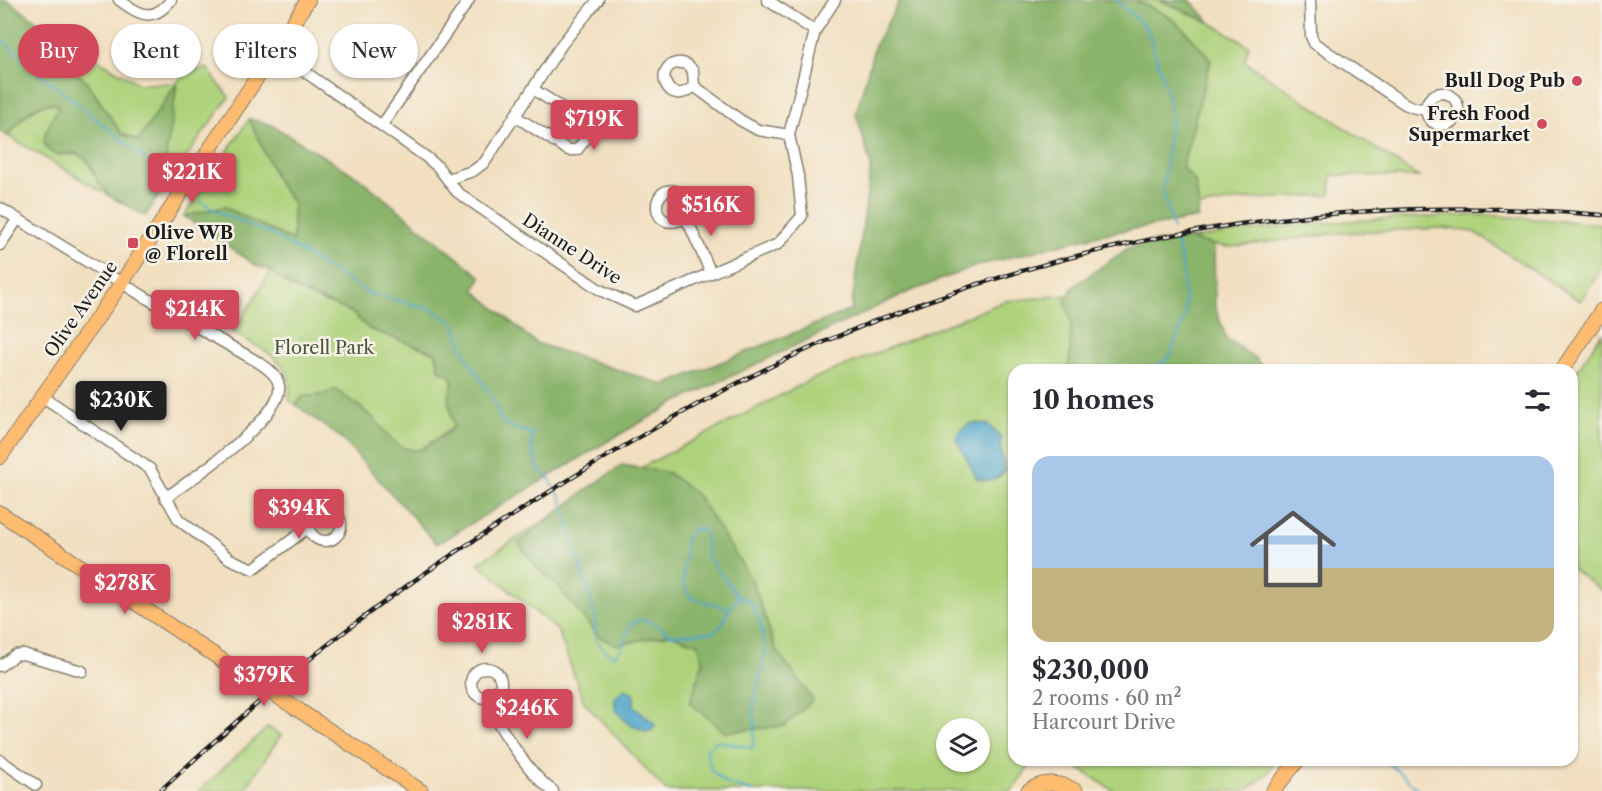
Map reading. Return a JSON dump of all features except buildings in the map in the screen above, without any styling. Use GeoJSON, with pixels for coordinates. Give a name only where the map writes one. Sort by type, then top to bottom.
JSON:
{"type":"FeatureCollection","features":[{"type":"Feature","properties":{"kind":"main road","name":"Olive Avenue"},"geometry":{"type":"LineString","coordinates":[[292,24],[308,0]]}},
{"type":"Feature","properties":{"kind":"main road","name":"Olive Avenue"},"geometry":{"type":"LineString","coordinates":[[0,457],[122,284],[256,78]]}},
{"type":"Feature","properties":{"kind":"main road"},"geometry":{"type":"LineString","coordinates":[[1566,364],[1602,310]]}},
{"type":"Feature","properties":{"kind":"main road"},"geometry":{"type":"LineString","coordinates":[[0,513],[422,791]]}},
{"type":"Feature","properties":{"kind":"main road"},"geometry":{"type":"LineString","coordinates":[[1273,791],[1293,766]]}},
{"type":"Feature","properties":{"kind":"main road"},"geometry":{"type":"LineString","coordinates":[[1028,791],[1038,784],[1049,783],[1076,791]]}},
{"type":"Feature","properties":{"kind":"street"},"geometry":{"type":"LineString","coordinates":[[119,0],[133,10],[148,16],[162,11],[171,0]]}},
{"type":"Feature","properties":{"kind":"street"},"geometry":{"type":"LineString","coordinates":[[382,125],[469,0]]}},
{"type":"Feature","properties":{"kind":"street"},"geometry":{"type":"LineString","coordinates":[[448,179],[473,171],[485,162],[562,44],[598,0]]}},
{"type":"Feature","properties":{"kind":"street"},"geometry":{"type":"LineString","coordinates":[[767,0],[815,31]]}},
{"type":"Feature","properties":{"kind":"street","name":"Dianne Drive"},"geometry":{"type":"LineString","coordinates":[[314,78],[432,162],[457,192],[590,284],[634,306],[778,244],[802,216],[798,176],[789,135],[815,31],[835,0]]}},
{"type":"Feature","properties":{"kind":"street"},"geometry":{"type":"LineString","coordinates":[[1310,0],[1311,36],[1314,43],[1406,104],[1425,109]]}},
{"type":"Feature","properties":{"kind":"street"},"geometry":{"type":"LineString","coordinates":[[694,86],[740,120],[758,130],[789,135]]}},
{"type":"Feature","properties":{"kind":"street"},"geometry":{"type":"LineString","coordinates":[[515,116],[558,146],[568,150],[578,150],[587,136],[585,129],[576,119],[533,89]]}},
{"type":"Feature","properties":{"kind":"street"},"geometry":{"type":"LineString","coordinates":[[0,208],[122,284],[264,366],[274,376],[279,385],[278,399],[268,413],[234,448],[165,498]]}},
{"type":"Feature","properties":{"kind":"street"},"geometry":{"type":"LineString","coordinates":[[684,218],[689,224],[711,273]]}},
{"type":"Feature","properties":{"kind":"street"},"geometry":{"type":"LineString","coordinates":[[0,244],[17,220]]}},
{"type":"Feature","properties":{"kind":"street"},"geometry":{"type":"LineString","coordinates":[[42,396],[150,469],[179,520],[230,559],[253,569],[309,527]]}},
{"type":"Feature","properties":{"kind":"street"},"geometry":{"type":"LineString","coordinates":[[0,666],[15,655],[23,654],[82,671]]}},
{"type":"Feature","properties":{"kind":"street"},"geometry":{"type":"LineString","coordinates":[[488,698],[490,710],[515,747],[534,773],[553,791]]}},
{"type":"Feature","properties":{"kind":"street"},"geometry":{"type":"LineString","coordinates":[[0,760],[36,785]]}},
{"type":"Feature","properties":{"kind":"green space"},"geometry":{"type":"Polygon","coordinates":[[[0,0],[7,0],[41,24],[18,24],[18,78],[83,78],[121,133],[138,141],[177,83],[166,156],[174,174],[145,216],[113,198],[98,182],[89,161],[75,153],[57,155],[49,151],[44,143],[45,134],[59,105],[51,103],[36,107],[8,136],[0,132],[0,0]]]}},
{"type":"Feature","properties":{"kind":"green space"},"geometry":{"type":"Polygon","coordinates":[[[900,0],[1135,0],[1168,16],[1183,28],[1211,60],[1182,167],[1195,181],[1199,207],[1198,218],[1098,235],[976,266],[901,295],[675,403],[437,544],[341,438],[296,405],[302,397],[322,395],[335,389],[362,408],[394,442],[405,448],[420,450],[449,432],[454,426],[448,399],[453,382],[449,375],[439,370],[436,353],[369,329],[351,312],[288,285],[271,271],[257,266],[184,216],[225,207],[293,241],[293,203],[279,184],[249,119],[270,124],[358,177],[481,277],[474,290],[536,343],[664,385],[851,310],[871,166],[856,113],[875,45],[900,0]]]}},
{"type":"Feature","properties":{"kind":"green space"},"geometry":{"type":"Polygon","coordinates":[[[1135,0],[1160,0],[1211,23],[1249,46],[1244,61],[1419,177],[1332,175],[1330,195],[1239,200],[1199,207],[1195,181],[1182,167],[1211,60],[1183,28],[1168,16],[1135,0]]]}},
{"type":"Feature","properties":{"kind":"green space"},"geometry":{"type":"Polygon","coordinates":[[[1160,0],[1190,0],[1211,23],[1160,0]]]}},
{"type":"Feature","properties":{"kind":"green space"},"geometry":{"type":"Polygon","coordinates":[[[99,60],[111,67],[111,78],[129,78],[139,84],[177,83],[181,78],[201,78],[201,69],[207,68],[229,97],[174,174],[166,156],[177,84],[139,141],[121,133],[83,78],[99,78],[99,60]]]}},
{"type":"Feature","properties":{"kind":"green space"},"geometry":{"type":"Polygon","coordinates":[[[51,102],[60,105],[57,155],[74,154],[84,158],[99,183],[113,198],[8,136],[26,115],[51,102]]]}},
{"type":"Feature","properties":{"kind":"green space"},"geometry":{"type":"Polygon","coordinates":[[[249,119],[279,184],[293,203],[293,241],[225,207],[184,216],[249,119]]]}},
{"type":"Feature","properties":{"kind":"green space"},"geometry":{"type":"Polygon","coordinates":[[[1486,215],[1602,224],[1602,268],[1580,301],[1474,232],[1442,228],[1341,233],[1229,247],[1190,239],[1338,222],[1486,215]]]}},
{"type":"Feature","properties":{"kind":"green space"},"geometry":{"type":"Polygon","coordinates":[[[1190,239],[1214,245],[1215,306],[1226,338],[1260,364],[1069,364],[1071,321],[1065,300],[1074,286],[1128,248],[1153,242],[1190,239]]]}},
{"type":"Feature","properties":{"kind":"green space","name":"Florell Park"},"geometry":{"type":"Polygon","coordinates":[[[271,271],[288,285],[325,303],[341,306],[352,312],[369,329],[436,353],[439,370],[449,375],[453,382],[448,399],[454,426],[420,450],[412,451],[402,448],[387,436],[375,420],[322,395],[302,397],[296,405],[289,400],[290,386],[282,366],[265,351],[233,333],[271,271]]]}},
{"type":"Feature","properties":{"kind":"green space"},"geometry":{"type":"Polygon","coordinates":[[[1110,291],[1112,364],[1008,364],[1008,766],[1030,766],[1012,791],[666,791],[584,702],[558,631],[478,563],[569,505],[810,380],[1005,301],[1110,291]]]}},
{"type":"Feature","properties":{"kind":"green space"},"geometry":{"type":"Polygon","coordinates":[[[1602,333],[1602,591],[1578,573],[1578,369],[1602,333]]]}},
{"type":"Feature","properties":{"kind":"green space"},"geometry":{"type":"Polygon","coordinates":[[[622,465],[669,473],[698,496],[752,580],[776,649],[813,700],[784,726],[725,732],[690,703],[703,661],[698,644],[670,634],[617,645],[599,637],[557,585],[537,568],[518,543],[622,465]]]}},
{"type":"Feature","properties":{"kind":"green space"},"geometry":{"type":"Polygon","coordinates":[[[268,727],[281,735],[244,791],[199,791],[268,727]]]}},
{"type":"Feature","properties":{"kind":"green space"},"geometry":{"type":"Polygon","coordinates":[[[1075,766],[1272,766],[1267,774],[1246,791],[1114,791],[1075,766]]]}},
{"type":"Feature","properties":{"kind":"water"},"geometry":{"type":"Polygon","coordinates":[[[970,423],[988,424],[1002,439],[1000,446],[1005,471],[995,479],[989,481],[976,478],[956,439],[960,431],[970,423]]]}},
{"type":"Feature","properties":{"kind":"water"},"geometry":{"type":"Polygon","coordinates":[[[625,689],[634,695],[634,707],[655,724],[653,730],[647,732],[627,723],[615,709],[615,698],[625,689]]]}},
{"type":"Feature","properties":{"kind":"waterway"},"geometry":{"type":"LineString","coordinates":[[1116,0],[1147,28],[1167,91],[1171,118],[1163,191],[1173,229]]}},
{"type":"Feature","properties":{"kind":"waterway"},"geometry":{"type":"LineString","coordinates":[[0,38],[34,69],[172,180]]}},
{"type":"Feature","properties":{"kind":"waterway"},"geometry":{"type":"LineString","coordinates":[[200,201],[216,211],[271,234],[370,294],[432,309],[455,324],[464,352],[494,401],[502,422],[519,430],[533,433],[531,447],[539,470],[548,477],[561,498],[596,619],[594,637],[604,650],[614,656],[618,653],[632,624],[642,620],[655,624],[672,635],[713,632],[722,625],[729,609],[739,597]]}},
{"type":"Feature","properties":{"kind":"waterway"},"geometry":{"type":"LineString","coordinates":[[1160,364],[1169,358],[1186,313],[1182,264],[1176,240]]}},
{"type":"Feature","properties":{"kind":"waterway"},"geometry":{"type":"LineString","coordinates":[[729,609],[691,598],[683,584],[686,539],[693,529],[704,530],[708,557],[738,596]]}},
{"type":"Feature","properties":{"kind":"waterway"},"geometry":{"type":"LineString","coordinates":[[739,597],[749,600],[759,619],[766,650],[753,707],[755,725],[753,748],[716,741],[706,750],[711,770],[727,784],[753,791]]}},
{"type":"Feature","properties":{"kind":"waterway"},"geometry":{"type":"LineString","coordinates":[[1392,766],[1420,791]]}},
{"type":"Feature","properties":{"kind":"railway"},"geometry":{"type":"LineString","coordinates":[[160,791],[307,661],[434,567],[641,436],[749,377],[824,342],[917,305],[1012,274],[1108,248],[1205,229],[1303,216],[1402,210],[1502,209],[1602,215]]}},
{"type":"Feature","properties":{"kind":"place","name":"Bull Dog Pub"},"geometry":{"type":"Point","coordinates":[1577,81]}},
{"type":"Feature","properties":{"kind":"place","name":"Fresh Food Supermarket"},"geometry":{"type":"Point","coordinates":[1542,124]}},
{"type":"Feature","properties":{"kind":"place","name":"Olive WB @ Florell"},"geometry":{"type":"Point","coordinates":[133,243]}}]}
